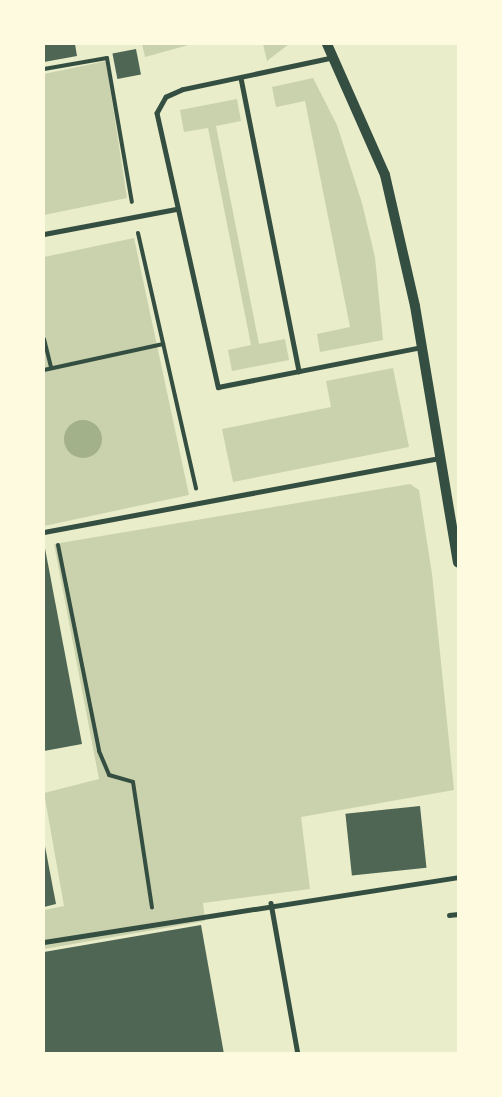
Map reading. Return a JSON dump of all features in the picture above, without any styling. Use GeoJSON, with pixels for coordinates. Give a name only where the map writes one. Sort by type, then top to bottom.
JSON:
{"type":"FeatureCollection","features":[{"type":"Feature","properties":{"kind":"street"},"geometry":{"type":"LineString","coordinates":[[327,44],[336,57],[385,174],[422,347],[459,562]]}},
{"type":"Feature","properties":{"kind":"lane"},"geometry":{"type":"LineString","coordinates":[[336,57],[182,90],[160,105],[156,122],[218,387],[422,347]]}},
{"type":"Feature","properties":{"kind":"lane"},"geometry":{"type":"LineString","coordinates":[[242,78],[299,371]]}},
{"type":"Feature","properties":{"kind":"lane"},"geometry":{"type":"LineString","coordinates":[[44,234],[176,209]]}},
{"type":"Feature","properties":{"kind":"lane"},"geometry":{"type":"LineString","coordinates":[[44,532],[199,499],[441,458]]}},
{"type":"Feature","properties":{"kind":"lane"},"geometry":{"type":"LineString","coordinates":[[44,942],[271,903],[459,877]]}},
{"type":"Feature","properties":{"kind":"lane"},"geometry":{"type":"LineString","coordinates":[[271,903],[298,1053]]}},
{"type":"Feature","properties":{"kind":"lane"},"geometry":{"type":"LineString","coordinates":[[449,915],[459,914]]}},
{"type":"Feature","properties":{"kind":"path"},"geometry":{"type":"LineString","coordinates":[[44,69],[107,58],[135,217],[199,499]]}},
{"type":"Feature","properties":{"kind":"path"},"geometry":{"type":"LineString","coordinates":[[44,339],[51,368]]}},
{"type":"Feature","properties":{"kind":"path"},"geometry":{"type":"LineString","coordinates":[[44,370],[163,344]]}},
{"type":"Feature","properties":{"kind":"path"},"geometry":{"type":"LineString","coordinates":[[54,530],[99,751],[109,775],[133,782],[155,923]]}},
{"type":"Feature","properties":{"kind":"shaded area"},"geometry":{"type":"Polygon","coordinates":[[[142,44],[192,44],[145,57],[142,44]]]}},
{"type":"Feature","properties":{"kind":"shaded area"},"geometry":{"type":"Polygon","coordinates":[[[263,44],[289,44],[267,61],[263,44]]]}},
{"type":"Feature","properties":{"kind":"shaded area"},"geometry":{"type":"Polygon","coordinates":[[[106,61],[127,198],[44,215],[44,74],[106,61]]]}},
{"type":"Feature","properties":{"kind":"shaded area"},"geometry":{"type":"Polygon","coordinates":[[[313,78],[337,125],[362,203],[375,257],[383,340],[320,352],[317,334],[350,327],[305,101],[276,107],[272,87],[313,78]]]}},
{"type":"Feature","properties":{"kind":"shaded area"},"geometry":{"type":"Polygon","coordinates":[[[237,99],[241,121],[216,126],[259,344],[285,339],[289,360],[232,371],[228,350],[251,345],[208,128],[184,132],[180,110],[237,99]]]}},
{"type":"Feature","properties":{"kind":"shaded area"},"geometry":{"type":"Polygon","coordinates":[[[134,238],[189,495],[44,526],[44,257],[134,238]]]}},
{"type":"Feature","properties":{"kind":"shaded area"},"geometry":{"type":"Polygon","coordinates":[[[393,368],[409,447],[233,482],[222,429],[331,407],[326,381],[393,368]]]}},
{"type":"Feature","properties":{"kind":"shaded area"},"geometry":{"type":"Polygon","coordinates":[[[83,420],[97,425],[102,439],[97,453],[83,458],[69,453],[64,439],[69,425],[83,420]]]}},
{"type":"Feature","properties":{"kind":"shaded area"},"geometry":{"type":"Polygon","coordinates":[[[410,484],[419,490],[432,574],[454,790],[301,817],[310,889],[203,903],[205,921],[44,949],[44,910],[64,906],[44,793],[99,779],[54,544],[410,484]]]}},
{"type":"Feature","properties":{"kind":"building"},"geometry":{"type":"Polygon","coordinates":[[[44,44],[75,44],[77,56],[44,62],[44,44]]]}},
{"type":"Feature","properties":{"kind":"building"},"geometry":{"type":"Polygon","coordinates":[[[136,49],[141,75],[117,79],[112,54],[136,49]]]}},
{"type":"Feature","properties":{"kind":"building"},"geometry":{"type":"Polygon","coordinates":[[[44,543],[82,744],[44,751],[44,543]]]}},
{"type":"Feature","properties":{"kind":"building"},"geometry":{"type":"Polygon","coordinates":[[[420,806],[426,868],[352,875],[345,814],[420,806]]]}},
{"type":"Feature","properties":{"kind":"building"},"geometry":{"type":"Polygon","coordinates":[[[44,841],[56,904],[44,907],[44,841]]]}},
{"type":"Feature","properties":{"kind":"building"},"geometry":{"type":"Polygon","coordinates":[[[201,925],[224,1054],[44,1054],[44,952],[201,925]]]}}]}
